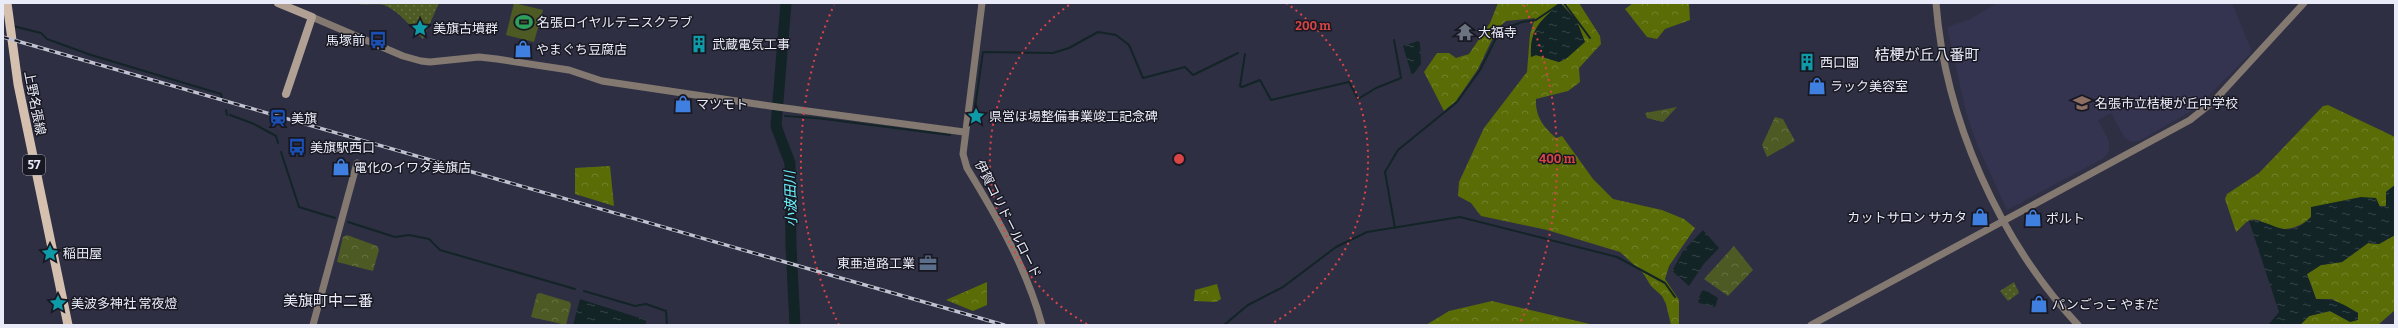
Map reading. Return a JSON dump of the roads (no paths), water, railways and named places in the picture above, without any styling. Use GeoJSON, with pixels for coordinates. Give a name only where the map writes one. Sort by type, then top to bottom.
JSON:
{"type":"FeatureCollection","features":[{"type":"Feature","properties":{"kind":"main road","name":"上野名張線"},"geometry":{"type":"LineString","coordinates":[[7,3],[18,84],[68,325]]}},
{"type":"Feature","properties":{"kind":"main road"},"geometry":{"type":"LineString","coordinates":[[278,3],[312,17],[286,94]]}},
{"type":"Feature","properties":{"kind":"street","name":"伊賀コリドールロード"},"geometry":{"type":"LineString","coordinates":[[982,3],[964,132],[963,154],[968,168],[1016,255],[1034,298],[1042,325]]}},
{"type":"Feature","properties":{"kind":"street"},"geometry":{"type":"LineString","coordinates":[[1936,3],[1948,74],[1959,112],[1983,178],[2005,221],[2040,277],[2078,325]]}},
{"type":"Feature","properties":{"kind":"street"},"geometry":{"type":"LineString","coordinates":[[1811,325],[2168,133],[2199,114],[2214,101],[2304,3]]}},
{"type":"Feature","properties":{"kind":"street"},"geometry":{"type":"LineString","coordinates":[[312,17],[396,53],[421,61],[430,62],[479,57],[497,59],[569,70],[602,81],[782,108],[964,132]]}},
{"type":"Feature","properties":{"kind":"street"},"geometry":{"type":"LineString","coordinates":[[313,325],[357,163]]}},
{"type":"Feature","properties":{"kind":"water"},"geometry":{"type":"Polygon","coordinates":[[[1560,3],[1577,21],[1585,42],[1567,58],[1559,62],[1536,55],[1531,57],[1534,32],[1547,15],[1560,3]]]}},
{"type":"Feature","properties":{"kind":"water"},"geometry":{"type":"Polygon","coordinates":[[[1418,41],[1420,43],[1421,64],[1412,76],[1403,46],[1418,41]]]}},
{"type":"Feature","properties":{"kind":"water"},"geometry":{"type":"Polygon","coordinates":[[[2395,185],[2395,235],[2379,244],[2368,243],[2342,262],[2321,265],[2307,274],[2316,299],[2329,300],[2343,304],[2358,313],[2358,320],[2350,322],[2330,311],[2309,316],[2300,325],[2268,325],[2279,312],[2249,221],[2257,221],[2279,228],[2294,229],[2302,225],[2311,217],[2311,207],[2361,197],[2376,198],[2380,207],[2386,206],[2386,192],[2395,185]]]}},
{"type":"Feature","properties":{"kind":"water"},"geometry":{"type":"Polygon","coordinates":[[[1703,230],[1719,248],[1703,265],[1689,286],[1672,271],[1683,251],[1703,230]]]}},
{"type":"Feature","properties":{"kind":"water"},"geometry":{"type":"Polygon","coordinates":[[[1705,290],[1718,298],[1715,307],[1699,303],[1698,299],[1702,291],[1705,290]]]}},
{"type":"Feature","properties":{"kind":"water"},"geometry":{"type":"Polygon","coordinates":[[[580,299],[646,320],[646,325],[573,325],[580,299]]]}},
{"type":"Feature","properties":{"kind":"waterway","name":"小波田川"},"geometry":{"type":"LineString","coordinates":[[786,3],[776,126],[790,163],[791,246],[795,325]]}},
{"type":"Feature","properties":{"kind":"waterway"},"geometry":{"type":"LineString","coordinates":[[1395,228],[1385,172],[1398,150],[1457,102],[1480,70],[1500,30],[1522,22],[1536,20],[1561,3]]}},
{"type":"Feature","properties":{"kind":"waterway"},"geometry":{"type":"LineString","coordinates":[[1564,3],[1590,38]]}},
{"type":"Feature","properties":{"kind":"waterway"},"geometry":{"type":"LineString","coordinates":[[13,26],[41,33],[47,39],[91,55],[221,94],[222,98]]}},
{"type":"Feature","properties":{"kind":"waterway"},"geometry":{"type":"LineString","coordinates":[[975,107],[983,52],[1053,53],[1069,48],[1098,32],[1116,35],[1129,45],[1143,78],[1185,67],[1193,75],[1238,53]]}},
{"type":"Feature","properties":{"kind":"waterway"},"geometry":{"type":"LineString","coordinates":[[1245,54],[1240,86],[1242,87],[1260,80],[1271,100],[1349,82],[1358,99],[1376,88],[1401,78],[1394,40]]}},
{"type":"Feature","properties":{"kind":"waterway"},"geometry":{"type":"LineString","coordinates":[[226,110],[227,115]]}},
{"type":"Feature","properties":{"kind":"waterway"},"geometry":{"type":"LineString","coordinates":[[230,115],[254,124],[276,136],[278,143]]}},
{"type":"Feature","properties":{"kind":"waterway"},"geometry":{"type":"LineString","coordinates":[[785,116],[816,118],[950,135]]}},
{"type":"Feature","properties":{"kind":"waterway"},"geometry":{"type":"LineString","coordinates":[[281,152],[299,207],[335,218]]}},
{"type":"Feature","properties":{"kind":"waterway"},"geometry":{"type":"LineString","coordinates":[[1224,325],[1248,305],[1283,287],[1336,247],[1367,232],[1460,217],[1617,257],[1665,283],[1675,297]]}},
{"type":"Feature","properties":{"kind":"waterway"},"geometry":{"type":"LineString","coordinates":[[348,222],[395,237],[409,235],[429,239],[440,250],[575,289]]}},
{"type":"Feature","properties":{"kind":"waterway"},"geometry":{"type":"LineString","coordinates":[[584,291],[635,306],[646,304],[666,311],[667,325]]}},
{"type":"Feature","properties":{"kind":"railway"},"geometry":{"type":"LineString","coordinates":[[3,37],[1004,325]]}},
{"type":"Feature","properties":{"kind":"place","name":"名張ロイヤルテニスクラブ"},"geometry":{"type":"Point","coordinates":[524,22]}},
{"type":"Feature","properties":{"kind":"place","name":"美旗古墳群"},"geometry":{"type":"Point","coordinates":[420,28]}},
{"type":"Feature","properties":{"kind":"place","name":"大福寺"},"geometry":{"type":"Point","coordinates":[1465,32]}},
{"type":"Feature","properties":{"kind":"place","name":"馬塚前"},"geometry":{"type":"Point","coordinates":[378,40]}},
{"type":"Feature","properties":{"kind":"place","name":"武蔵電気工事"},"geometry":{"type":"Point","coordinates":[699,44]}},
{"type":"Feature","properties":{"kind":"place","name":"やまぐち豆腐店"},"geometry":{"type":"Point","coordinates":[523,49]}},
{"type":"Feature","properties":{"kind":"place","name":"西口園"},"geometry":{"type":"Point","coordinates":[1807,62]}},
{"type":"Feature","properties":{"kind":"place","name":"ラック美容室"},"geometry":{"type":"Point","coordinates":[1817,86]}},
{"type":"Feature","properties":{"kind":"place","name":"名張市立桔梗が丘中学校"},"geometry":{"type":"Point","coordinates":[2082,103]}},
{"type":"Feature","properties":{"kind":"place","name":"マツモト"},"geometry":{"type":"Point","coordinates":[683,104]}},
{"type":"Feature","properties":{"kind":"place","name":"県営ほ場整備事業竣工記念碑"},"geometry":{"type":"Point","coordinates":[976,116]}},
{"type":"Feature","properties":{"kind":"place","name":"美旗"},"geometry":{"type":"Point","coordinates":[278,118]}},
{"type":"Feature","properties":{"kind":"place","name":"美旗駅西口"},"geometry":{"type":"Point","coordinates":[297,147]}},
{"type":"Feature","properties":{"kind":"place","name":"電化のイワタ美旗店"},"geometry":{"type":"Point","coordinates":[341,167]}},
{"type":"Feature","properties":{"kind":"place","name":"カットサロン サカタ"},"geometry":{"type":"Point","coordinates":[1980,217]}},
{"type":"Feature","properties":{"kind":"place","name":"ポルト"},"geometry":{"type":"Point","coordinates":[2033,218]}},
{"type":"Feature","properties":{"kind":"place","name":"稲田屋"},"geometry":{"type":"Point","coordinates":[50,253]}},
{"type":"Feature","properties":{"kind":"place","name":"東亜道路工業"},"geometry":{"type":"Point","coordinates":[928,263]}},
{"type":"Feature","properties":{"kind":"place","name":"美波多神社 常夜燈"},"geometry":{"type":"Point","coordinates":[58,303]}},
{"type":"Feature","properties":{"kind":"place","name":"パンごっこ やまだ"},"geometry":{"type":"Point","coordinates":[2039,304]}},
{"type":"Feature","properties":{"kind":"district","name":"桔梗が丘八番町"},"geometry":{"type":"Point","coordinates":[1927,55]}},
{"type":"Feature","properties":{"kind":"district","name":"美旗町中二番"},"geometry":{"type":"Point","coordinates":[328,301]}}]}
